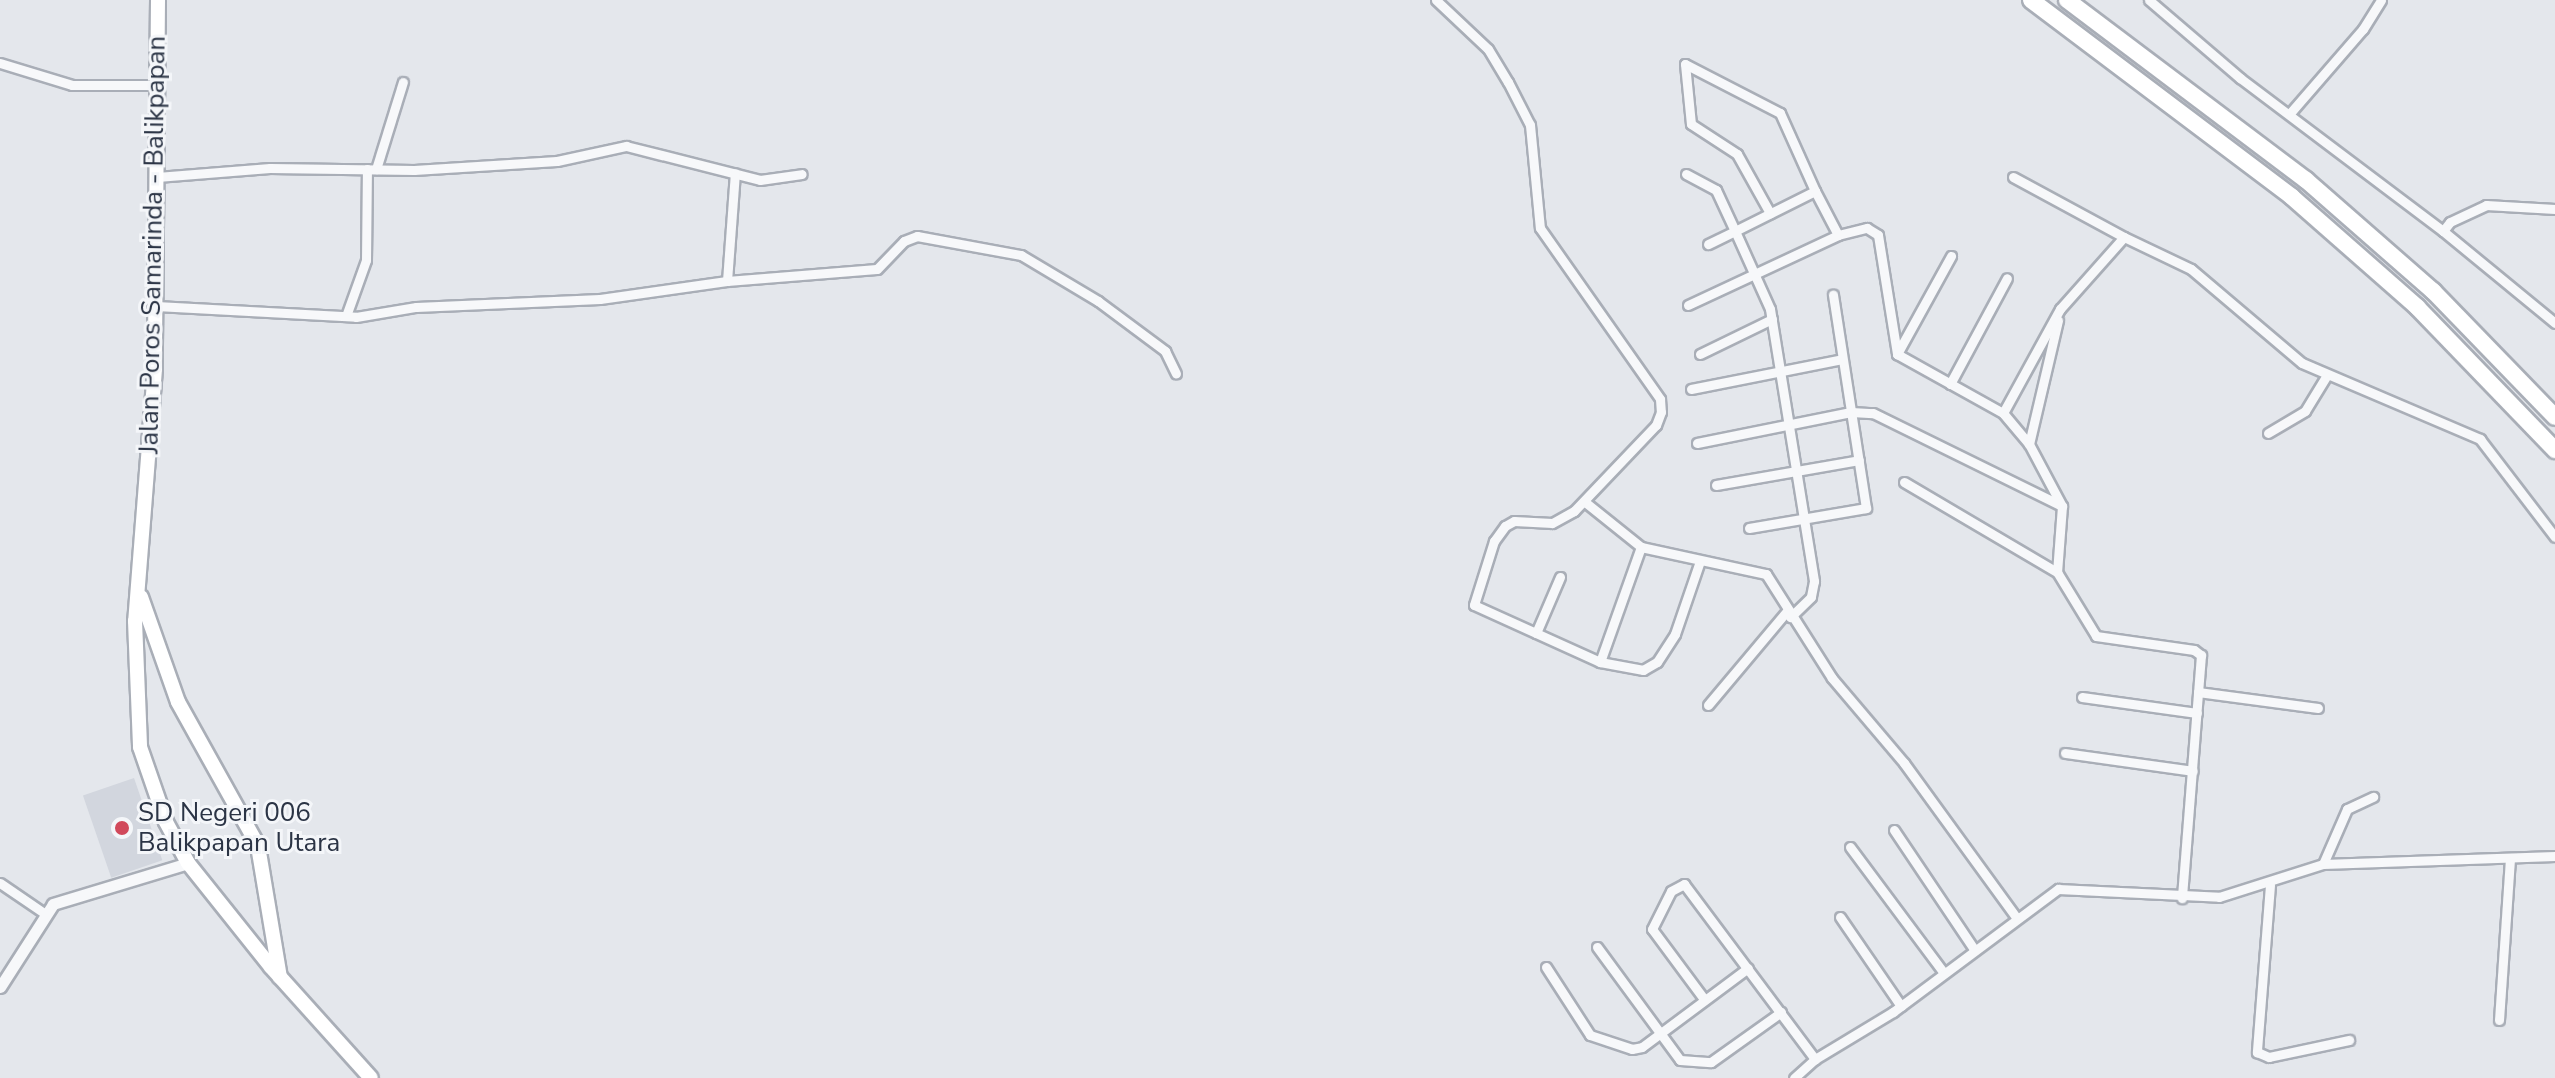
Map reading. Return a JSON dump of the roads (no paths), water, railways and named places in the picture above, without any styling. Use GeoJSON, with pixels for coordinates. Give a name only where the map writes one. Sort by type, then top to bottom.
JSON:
{"type":"FeatureCollection","features":[{"type":"Feature","properties":{"kind":"highway","name":"Jalan Poros Samarinda - Balikpapan"},"geometry":{"type":"LineString","coordinates":[[158,0],[153,424],[138,585],[134,671],[140,747],[166,822],[188,863],[280,977],[371,1078]]}},
{"type":"Feature","properties":{"kind":"highway"},"geometry":{"type":"LineString","coordinates":[[2031,0],[2292,197],[2417,307],[2555,450]]}},
{"type":"Feature","properties":{"kind":"highway"},"geometry":{"type":"LineString","coordinates":[[2067,0],[2306,180],[2433,291],[2555,417]]}},
{"type":"Feature","properties":{"kind":"highway","name":"Jalan Poros Samarinda - Balikpapan"},"geometry":{"type":"LineString","coordinates":[[138,585],[178,702],[258,846],[280,977]]}},
{"type":"Feature","properties":{"kind":"street"},"geometry":{"type":"LineString","coordinates":[[1436,0],[1488,49],[1508,82],[1530,125],[1540,228],[1660,399],[1656,425],[1585,502],[1552,523],[1508,524],[1494,541],[1475,590],[1478,610],[1600,662],[1624,670],[1643,670],[1657,662],[1675,634],[1700,561]]}},
{"type":"Feature","properties":{"kind":"street"},"geometry":{"type":"LineString","coordinates":[[2149,0],[2240,78],[2291,112],[2555,323]]}},
{"type":"Feature","properties":{"kind":"street"},"geometry":{"type":"LineString","coordinates":[[2291,112],[2363,29],[2381,0]]}},
{"type":"Feature","properties":{"kind":"street"},"geometry":{"type":"LineString","coordinates":[[0,63],[72,85],[157,85]]}},
{"type":"Feature","properties":{"kind":"street"},"geometry":{"type":"LineString","coordinates":[[1770,213],[1737,154],[1691,124],[1685,64],[1780,113],[1838,235]]}},
{"type":"Feature","properties":{"kind":"street"},"geometry":{"type":"LineString","coordinates":[[346,316],[366,260],[372,169],[403,82]]}},
{"type":"Feature","properties":{"kind":"street"},"geometry":{"type":"LineString","coordinates":[[157,177],[311,167],[372,169],[557,161],[626,146],[760,180],[802,174]]}},
{"type":"Feature","properties":{"kind":"street"},"geometry":{"type":"LineString","coordinates":[[727,281],[735,173]]}},
{"type":"Feature","properties":{"kind":"street"},"geometry":{"type":"LineString","coordinates":[[1686,174],[1716,190],[1772,319],[1813,593],[1788,614],[1708,705]]}},
{"type":"Feature","properties":{"kind":"street"},"geometry":{"type":"LineString","coordinates":[[2013,177],[2191,269],[2302,363],[2480,439],[2554,532]]}},
{"type":"Feature","properties":{"kind":"street"},"geometry":{"type":"LineString","coordinates":[[1708,244],[1815,191]]}},
{"type":"Feature","properties":{"kind":"street"},"geometry":{"type":"LineString","coordinates":[[2443,231],[2450,222],[2486,205],[2555,209]]}},
{"type":"Feature","properties":{"kind":"street"},"geometry":{"type":"LineString","coordinates":[[1688,305],[1838,235],[1867,228],[1878,235],[1897,354]]}},
{"type":"Feature","properties":{"kind":"street"},"geometry":{"type":"LineString","coordinates":[[156,306],[346,316],[416,307],[600,299],[727,281],[877,269],[904,241],[917,236],[986,246],[1021,255],[1098,301],[1165,351],[1176,374]]}},
{"type":"Feature","properties":{"kind":"street"},"geometry":{"type":"LineString","coordinates":[[2003,413],[2060,309],[2124,237]]}},
{"type":"Feature","properties":{"kind":"street"},"geometry":{"type":"LineString","coordinates":[[1897,354],[1951,256]]}},
{"type":"Feature","properties":{"kind":"street"},"geometry":{"type":"LineString","coordinates":[[1950,384],[2007,278]]}},
{"type":"Feature","properties":{"kind":"street"},"geometry":{"type":"LineString","coordinates":[[1749,528],[1863,511],[1867,501],[1833,295]]}},
{"type":"Feature","properties":{"kind":"street"},"geometry":{"type":"LineString","coordinates":[[2029,444],[2060,309]]}},
{"type":"Feature","properties":{"kind":"street"},"geometry":{"type":"LineString","coordinates":[[1700,354],[1772,319]]}},
{"type":"Feature","properties":{"kind":"street"},"geometry":{"type":"LineString","coordinates":[[1897,354],[2003,413],[2029,444],[2062,506],[2057,572]]}},
{"type":"Feature","properties":{"kind":"street"},"geometry":{"type":"LineString","coordinates":[[1691,389],[1842,359]]}},
{"type":"Feature","properties":{"kind":"street"},"geometry":{"type":"LineString","coordinates":[[2268,433],[2305,411],[2327,375]]}},
{"type":"Feature","properties":{"kind":"street"},"geometry":{"type":"LineString","coordinates":[[1697,443],[1851,412],[1892,420],[2062,506]]}},
{"type":"Feature","properties":{"kind":"street"},"geometry":{"type":"LineString","coordinates":[[1716,485],[1796,474],[1859,460]]}},
{"type":"Feature","properties":{"kind":"street"},"geometry":{"type":"LineString","coordinates":[[1904,482],[2057,572],[2100,639],[2198,652],[2197,713],[2182,898]]}},
{"type":"Feature","properties":{"kind":"street"},"geometry":{"type":"LineString","coordinates":[[1585,502],[1641,547],[1700,561],[1756,568],[1772,582],[1788,614],[2016,917]]}},
{"type":"Feature","properties":{"kind":"street"},"geometry":{"type":"LineString","coordinates":[[1600,662],[1641,547]]}},
{"type":"Feature","properties":{"kind":"street"},"geometry":{"type":"LineString","coordinates":[[1536,633],[1560,577]]}},
{"type":"Feature","properties":{"kind":"street"},"geometry":{"type":"LineString","coordinates":[[2198,692],[2318,708]]}},
{"type":"Feature","properties":{"kind":"street"},"geometry":{"type":"LineString","coordinates":[[2082,697],[2197,713]]}},
{"type":"Feature","properties":{"kind":"street"},"geometry":{"type":"LineString","coordinates":[[2065,753],[2193,771]]}},
{"type":"Feature","properties":{"kind":"street"},"geometry":{"type":"LineString","coordinates":[[2323,864],[2347,809],[2373,797]]}},
{"type":"Feature","properties":{"kind":"street"},"geometry":{"type":"LineString","coordinates":[[1894,830],[1974,949]]}},
{"type":"Feature","properties":{"kind":"street"},"geometry":{"type":"LineString","coordinates":[[1850,847],[1944,973]]}},
{"type":"Feature","properties":{"kind":"street"},"geometry":{"type":"LineString","coordinates":[[1794,1078],[1815,1059],[1901,1006],[2052,892],[2066,888],[2182,898],[2219,897],[2270,885],[2323,864],[2555,856]]}},
{"type":"Feature","properties":{"kind":"street"},"geometry":{"type":"LineString","coordinates":[[2499,1020],[2510,858]]}},
{"type":"Feature","properties":{"kind":"street"},"geometry":{"type":"LineString","coordinates":[[0,987],[44,913],[71,895],[188,863]]}},
{"type":"Feature","properties":{"kind":"street"},"geometry":{"type":"LineString","coordinates":[[0,883],[44,913]]}},
{"type":"Feature","properties":{"kind":"street"},"geometry":{"type":"LineString","coordinates":[[2270,885],[2257,1052],[2269,1057],[2349,1040]]}},
{"type":"Feature","properties":{"kind":"street"},"geometry":{"type":"LineString","coordinates":[[1704,999],[1652,929],[1678,886],[1694,891],[1815,1059]]}},
{"type":"Feature","properties":{"kind":"street"},"geometry":{"type":"LineString","coordinates":[[1840,917],[1901,1006]]}},
{"type":"Feature","properties":{"kind":"street"},"geometry":{"type":"LineString","coordinates":[[1597,947],[1680,1060],[1699,1064],[1711,1062],[1781,1012]]}},
{"type":"Feature","properties":{"kind":"street"},"geometry":{"type":"LineString","coordinates":[[1546,967],[1597,1040],[1632,1049],[1660,1033],[1748,968]]}},
{"type":"Feature","properties":{"kind":"place","name":"SD Negeri 006 Balikpapan Utara"},"geometry":{"type":"Point","coordinates":[122,828]}}]}
